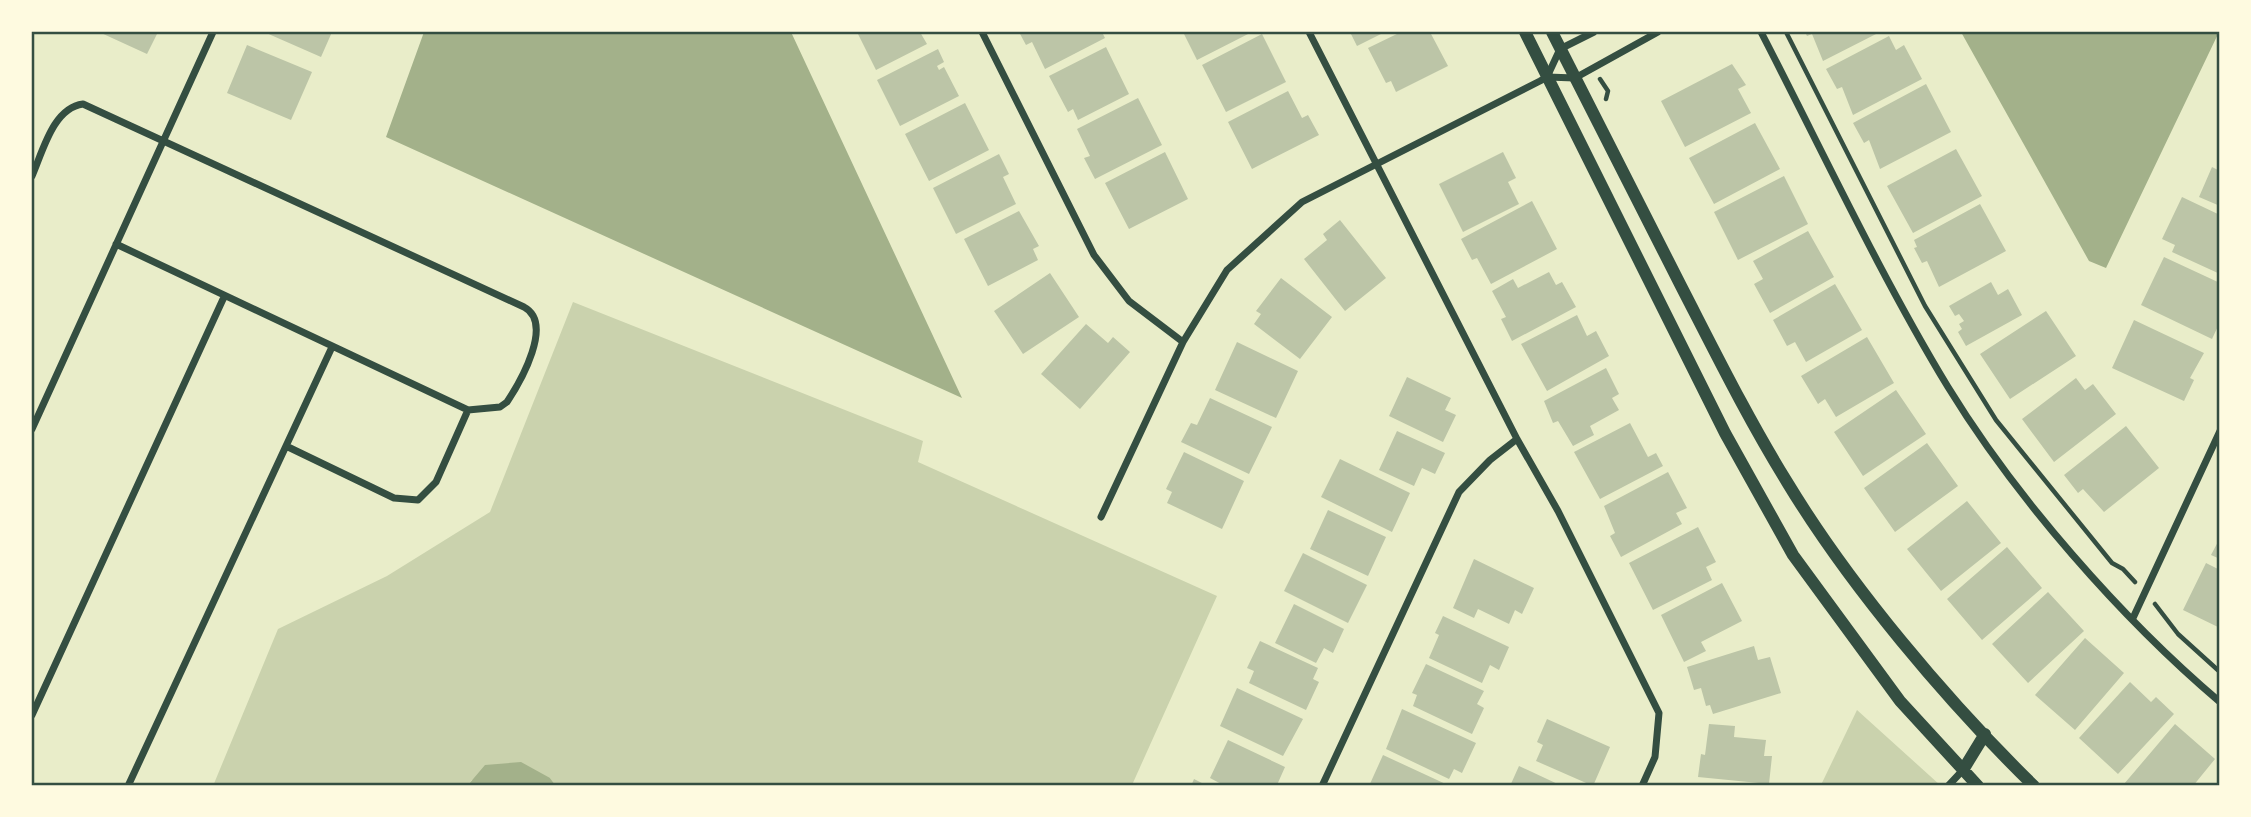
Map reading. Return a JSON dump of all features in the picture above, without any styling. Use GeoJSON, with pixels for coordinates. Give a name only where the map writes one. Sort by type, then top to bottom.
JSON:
{"type":"FeatureCollection","features":[{"type":"Feature","properties":{"kind":"street"},"geometry":{"type":"LineString","coordinates":[[32,429],[213,32]]}},
{"type":"Feature","properties":{"kind":"street"},"geometry":{"type":"LineString","coordinates":[[982,32],[1094,255],[1129,301],[1183,342]]}},
{"type":"Feature","properties":{"kind":"street"},"geometry":{"type":"LineString","coordinates":[[1309,32],[1517,439],[1558,511],[1659,713],[1655,757],[1642,786]]}},
{"type":"Feature","properties":{"kind":"street"},"geometry":{"type":"LineString","coordinates":[[1525,32],[1725,433],[1793,555],[1866,658],[1978,786]]}},
{"type":"Feature","properties":{"kind":"street"},"geometry":{"type":"LineString","coordinates":[[1552,32],[1710,342],[1787,483],[1870,598],[1985,734],[2034,786]]}},
{"type":"Feature","properties":{"kind":"street"},"geometry":{"type":"LineString","coordinates":[[1547,77],[1560,49],[1594,32]]}},
{"type":"Feature","properties":{"kind":"street"},"geometry":{"type":"LineString","coordinates":[[1101,517],[1183,342],[1227,270],[1260,238],[1302,202],[1377,162],[1547,77],[1575,78],[1658,32]]}},
{"type":"Feature","properties":{"kind":"street"},"geometry":{"type":"LineString","coordinates":[[1761,32],[1896,295],[1949,388],[1988,446],[2037,509],[2133,618],[2220,702]]}},
{"type":"Feature","properties":{"kind":"street"},"geometry":{"type":"LineString","coordinates":[[32,176],[59,117],[74,105],[93,107],[533,312],[538,322],[537,335],[511,396],[500,407],[468,410],[224,298],[116,244]]}},
{"type":"Feature","properties":{"kind":"street"},"geometry":{"type":"LineString","coordinates":[[32,715],[224,298]]}},
{"type":"Feature","properties":{"kind":"street"},"geometry":{"type":"LineString","coordinates":[[128,786],[332,347]]}},
{"type":"Feature","properties":{"kind":"street"},"geometry":{"type":"LineString","coordinates":[[286,446],[394,498],[418,500],[430,491],[436,482],[468,410]]}},
{"type":"Feature","properties":{"kind":"street"},"geometry":{"type":"LineString","coordinates":[[2133,618],[2220,431]]}},
{"type":"Feature","properties":{"kind":"street"},"geometry":{"type":"LineString","coordinates":[[1322,786],[1460,492],[1490,460],[1517,439]]}},
{"type":"Feature","properties":{"kind":"street"},"geometry":{"type":"LineString","coordinates":[[1948,786],[1963,770],[1985,734]]}},
{"type":"Feature","properties":{"kind":"path"},"geometry":{"type":"LineString","coordinates":[[1786,32],[1925,306],[1996,420],[2112,563],[2123,569],[2178,634],[2220,672]]}},
{"type":"Feature","properties":{"kind":"path"},"geometry":{"type":"LineString","coordinates":[[1594,67],[1608,91],[1608,108]]}},
{"type":"Feature","properties":{"kind":"shaded area"},"geometry":{"type":"Polygon","coordinates":[[[424,32],[791,32],[962,398],[386,137],[424,32]]]}},
{"type":"Feature","properties":{"kind":"shaded area"},"geometry":{"type":"Polygon","coordinates":[[[1961,32],[2219,32],[2106,268],[2089,261],[1961,32]]]}},
{"type":"Feature","properties":{"kind":"shaded area"},"geometry":{"type":"Polygon","coordinates":[[[573,302],[923,441],[918,462],[1217,596],[1132,785],[555,786],[550,778],[472,780],[468,785],[213,786],[278,629],[387,576],[490,512],[573,302]]]}},
{"type":"Feature","properties":{"kind":"shaded area"},"geometry":{"type":"Polygon","coordinates":[[[1857,710],[1940,785],[1821,785],[1857,710]]]}},
{"type":"Feature","properties":{"kind":"shaded area"},"geometry":{"type":"Polygon","coordinates":[[[521,762],[550,778],[555,785],[468,785],[485,765],[521,762]]]}},
{"type":"Feature","properties":{"kind":"building"},"geometry":{"type":"Polygon","coordinates":[[[99,32],[158,32],[147,54],[99,32]]]}},
{"type":"Feature","properties":{"kind":"building"},"geometry":{"type":"Polygon","coordinates":[[[264,32],[332,32],[321,57],[264,32]]]}},
{"type":"Feature","properties":{"kind":"building"},"geometry":{"type":"Polygon","coordinates":[[[857,32],[920,32],[927,44],[876,70],[857,32]]]}},
{"type":"Feature","properties":{"kind":"building"},"geometry":{"type":"Polygon","coordinates":[[[1019,32],[1102,32],[1105,38],[1045,69],[1032,42],[1026,45],[1019,32]]]}},
{"type":"Feature","properties":{"kind":"building"},"geometry":{"type":"Polygon","coordinates":[[[1183,32],[1252,32],[1197,60],[1183,32]]]}},
{"type":"Feature","properties":{"kind":"building"},"geometry":{"type":"Polygon","coordinates":[[[1350,32],[1385,32],[1357,46],[1350,32]]]}},
{"type":"Feature","properties":{"kind":"building"},"geometry":{"type":"Polygon","coordinates":[[[1401,32],[1430,32],[1448,66],[1396,92],[1391,81],[1386,83],[1368,48],[1401,32]]]}},
{"type":"Feature","properties":{"kind":"building"},"geometry":{"type":"Polygon","coordinates":[[[1805,32],[1880,32],[1823,61],[1812,34],[1807,36],[1805,32]]]}},
{"type":"Feature","properties":{"kind":"building"},"geometry":{"type":"Polygon","coordinates":[[[1262,34],[1286,82],[1226,112],[1202,65],[1262,34]]]}},
{"type":"Feature","properties":{"kind":"building"},"geometry":{"type":"Polygon","coordinates":[[[1889,36],[1896,50],[1904,45],[1922,79],[1853,115],[1842,87],[1837,89],[1826,69],[1889,36]]]}},
{"type":"Feature","properties":{"kind":"building"},"geometry":{"type":"Polygon","coordinates":[[[247,45],[312,72],[291,120],[227,93],[247,45]]]}},
{"type":"Feature","properties":{"kind":"building"},"geometry":{"type":"Polygon","coordinates":[[[1106,47],[1129,94],[1078,120],[1073,109],[1068,112],[1049,76],[1106,47]]]}},
{"type":"Feature","properties":{"kind":"building"},"geometry":{"type":"Polygon","coordinates":[[[938,49],[944,62],[937,66],[939,70],[944,67],[959,96],[900,126],[877,80],[938,49]]]}},
{"type":"Feature","properties":{"kind":"building"},"geometry":{"type":"Polygon","coordinates":[[[1732,64],[1746,85],[1738,89],[1751,113],[1685,147],[1661,101],[1732,64]]]}},
{"type":"Feature","properties":{"kind":"building"},"geometry":{"type":"Polygon","coordinates":[[[1926,84],[1951,132],[1880,169],[1869,140],[1864,143],[1853,123],[1926,84]]]}},
{"type":"Feature","properties":{"kind":"building"},"geometry":{"type":"Polygon","coordinates":[[[1288,91],[1302,118],[1308,115],[1319,135],[1252,169],[1228,122],[1288,91]]]}},
{"type":"Feature","properties":{"kind":"building"},"geometry":{"type":"Polygon","coordinates":[[[1138,98],[1162,145],[1095,179],[1084,158],[1090,156],[1077,129],[1138,98]]]}},
{"type":"Feature","properties":{"kind":"building"},"geometry":{"type":"Polygon","coordinates":[[[965,103],[989,150],[929,181],[905,134],[965,103]]]}},
{"type":"Feature","properties":{"kind":"building"},"geometry":{"type":"Polygon","coordinates":[[[1755,123],[1780,169],[1714,204],[1689,158],[1755,123]]]}},
{"type":"Feature","properties":{"kind":"building"},"geometry":{"type":"Polygon","coordinates":[[[1956,149],[1982,196],[1913,233],[1887,186],[1956,149]]]}},
{"type":"Feature","properties":{"kind":"building"},"geometry":{"type":"Polygon","coordinates":[[[1165,152],[1188,199],[1129,229],[1105,183],[1165,152]]]}},
{"type":"Feature","properties":{"kind":"building"},"geometry":{"type":"Polygon","coordinates":[[[1503,152],[1516,178],[1508,182],[1519,204],[1463,232],[1439,184],[1503,152]]]}},
{"type":"Feature","properties":{"kind":"building"},"geometry":{"type":"Polygon","coordinates":[[[999,154],[1009,174],[1003,177],[1016,204],[956,234],[933,188],[999,154]]]}},
{"type":"Feature","properties":{"kind":"building"},"geometry":{"type":"Polygon","coordinates":[[[2212,167],[2220,171],[2220,206],[2199,197],[2212,167]]]}},
{"type":"Feature","properties":{"kind":"building"},"geometry":{"type":"Polygon","coordinates":[[[1784,176],[1808,224],[1738,260],[1714,212],[1784,176]]]}},
{"type":"Feature","properties":{"kind":"building"},"geometry":{"type":"Polygon","coordinates":[[[2182,197],[2220,215],[2220,274],[2172,252],[2175,245],[2162,239],[2182,197]]]}},
{"type":"Feature","properties":{"kind":"building"},"geometry":{"type":"Polygon","coordinates":[[[1532,201],[1557,249],[1491,284],[1477,258],[1472,260],[1461,239],[1532,201]]]}},
{"type":"Feature","properties":{"kind":"building"},"geometry":{"type":"Polygon","coordinates":[[[1980,204],[2006,251],[1939,287],[1927,261],[1922,263],[1914,248],[1917,247],[1914,240],[1980,204]]]}},
{"type":"Feature","properties":{"kind":"building"},"geometry":{"type":"Polygon","coordinates":[[[1019,211],[1039,246],[1033,249],[1038,260],[988,286],[964,239],[1019,211]]]}},
{"type":"Feature","properties":{"kind":"building"},"geometry":{"type":"Polygon","coordinates":[[[1340,220],[1386,278],[1345,311],[1304,259],[1327,240],[1323,234],[1340,220]]]}},
{"type":"Feature","properties":{"kind":"building"},"geometry":{"type":"Polygon","coordinates":[[[1808,231],[1834,277],[1770,313],[1754,284],[1763,279],[1753,261],[1808,231]]]}},
{"type":"Feature","properties":{"kind":"building"},"geometry":{"type":"Polygon","coordinates":[[[2164,257],[2220,283],[2220,322],[2212,339],[2141,305],[2164,257]]]}},
{"type":"Feature","properties":{"kind":"building"},"geometry":{"type":"Polygon","coordinates":[[[1549,272],[1556,285],[1562,282],[1576,307],[1512,341],[1501,319],[1506,317],[1492,291],[1513,279],[1518,288],[1549,272]]]}},
{"type":"Feature","properties":{"kind":"building"},"geometry":{"type":"Polygon","coordinates":[[[1050,273],[1079,317],[1023,354],[994,311],[1050,273]]]}},
{"type":"Feature","properties":{"kind":"building"},"geometry":{"type":"Polygon","coordinates":[[[1281,278],[1332,317],[1300,359],[1254,324],[1261,314],[1256,311],[1281,278]]]}},
{"type":"Feature","properties":{"kind":"building"},"geometry":{"type":"Polygon","coordinates":[[[1991,282],[1998,295],[2008,289],[2022,315],[1966,346],[1958,332],[1962,329],[1959,324],[1964,321],[1959,314],[1955,316],[1949,306],[1991,282]]]}},
{"type":"Feature","properties":{"kind":"building"},"geometry":{"type":"Polygon","coordinates":[[[1835,284],[1862,330],[1806,362],[1795,342],[1787,346],[1773,320],[1835,284]]]}},
{"type":"Feature","properties":{"kind":"building"},"geometry":{"type":"Polygon","coordinates":[[[2046,311],[2076,356],[2010,399],[1980,354],[2046,311]]]}},
{"type":"Feature","properties":{"kind":"building"},"geometry":{"type":"Polygon","coordinates":[[[1577,315],[1587,336],[1596,331],[1609,356],[1547,391],[1521,344],[1577,315]]]}},
{"type":"Feature","properties":{"kind":"building"},"geometry":{"type":"Polygon","coordinates":[[[2134,320],[2204,353],[2190,378],[2194,380],[2184,401],[2112,368],[2134,320]]]}},
{"type":"Feature","properties":{"kind":"building"},"geometry":{"type":"Polygon","coordinates":[[[1086,324],[1108,343],[1113,337],[1130,352],[1080,409],[1041,374],[1086,324]]]}},
{"type":"Feature","properties":{"kind":"building"},"geometry":{"type":"Polygon","coordinates":[[[1867,337],[1894,383],[1836,417],[1825,399],[1818,404],[1801,376],[1867,337]]]}},
{"type":"Feature","properties":{"kind":"building"},"geometry":{"type":"Polygon","coordinates":[[[1237,342],[1298,371],[1276,418],[1215,390],[1237,342]]]}},
{"type":"Feature","properties":{"kind":"building"},"geometry":{"type":"Polygon","coordinates":[[[1606,368],[1619,394],[1612,398],[1619,410],[1590,426],[1594,435],[1573,446],[1558,421],[1553,423],[1544,401],[1606,368]]]}},
{"type":"Feature","properties":{"kind":"building"},"geometry":{"type":"Polygon","coordinates":[[[1407,377],[1451,398],[1445,410],[1456,415],[1443,442],[1389,416],[1407,377]]]}},
{"type":"Feature","properties":{"kind":"building"},"geometry":{"type":"Polygon","coordinates":[[[2076,378],[2085,390],[2093,384],[2116,414],[2054,462],[2022,419],[2076,378]]]}},
{"type":"Feature","properties":{"kind":"building"},"geometry":{"type":"Polygon","coordinates":[[[1896,390],[1926,434],[1863,476],[1834,432],[1896,390]]]}},
{"type":"Feature","properties":{"kind":"building"},"geometry":{"type":"Polygon","coordinates":[[[1210,398],[1272,427],[1249,474],[1181,442],[1191,423],[1197,425],[1210,398]]]}},
{"type":"Feature","properties":{"kind":"building"},"geometry":{"type":"Polygon","coordinates":[[[1630,423],[1648,457],[1656,453],[1663,466],[1600,499],[1574,452],[1630,423]]]}},
{"type":"Feature","properties":{"kind":"building"},"geometry":{"type":"Polygon","coordinates":[[[2126,426],[2159,468],[2104,512],[2083,489],[2078,493],[2064,475],[2126,426]]]}},
{"type":"Feature","properties":{"kind":"building"},"geometry":{"type":"Polygon","coordinates":[[[1397,431],[1445,453],[1435,474],[1422,468],[1414,486],[1379,470],[1397,431]]]}},
{"type":"Feature","properties":{"kind":"building"},"geometry":{"type":"Polygon","coordinates":[[[1927,443],[1958,486],[1895,532],[1864,488],[1927,443]]]}},
{"type":"Feature","properties":{"kind":"building"},"geometry":{"type":"Polygon","coordinates":[[[1184,452],[1244,481],[1222,529],[1167,503],[1172,492],[1166,489],[1184,452]]]}},
{"type":"Feature","properties":{"kind":"building"},"geometry":{"type":"Polygon","coordinates":[[[1340,459],[1410,493],[1392,532],[1321,497],[1340,459]]]}},
{"type":"Feature","properties":{"kind":"building"},"geometry":{"type":"Polygon","coordinates":[[[1668,472],[1687,508],[1676,513],[1682,524],[1621,557],[1610,536],[1615,533],[1604,506],[1668,472]]]}},
{"type":"Feature","properties":{"kind":"building"},"geometry":{"type":"Polygon","coordinates":[[[1967,501],[2001,543],[1941,591],[1907,549],[1967,501]]]}},
{"type":"Feature","properties":{"kind":"building"},"geometry":{"type":"Polygon","coordinates":[[[1328,510],[1386,537],[1368,576],[1310,549],[1328,510]]]}},
{"type":"Feature","properties":{"kind":"building"},"geometry":{"type":"Polygon","coordinates":[[[1698,527],[1716,562],[1706,567],[1712,580],[1653,610],[1629,563],[1698,527]]]}},
{"type":"Feature","properties":{"kind":"building"},"geometry":{"type":"Polygon","coordinates":[[[2220,538],[2220,559],[2211,555],[2220,538]]]}},
{"type":"Feature","properties":{"kind":"building"},"geometry":{"type":"Polygon","coordinates":[[[2007,547],[2042,588],[1982,640],[1947,599],[2007,547]]]}},
{"type":"Feature","properties":{"kind":"building"},"geometry":{"type":"Polygon","coordinates":[[[1303,553],[1367,585],[1348,623],[1284,591],[1303,553]]]}},
{"type":"Feature","properties":{"kind":"building"},"geometry":{"type":"Polygon","coordinates":[[[1474,559],[1534,588],[1522,614],[1515,610],[1509,624],[1478,609],[1474,618],[1453,608],[1474,559]]]}},
{"type":"Feature","properties":{"kind":"building"},"geometry":{"type":"Polygon","coordinates":[[[2206,563],[2220,570],[2220,628],[2183,610],[2206,563]]]}},
{"type":"Feature","properties":{"kind":"building"},"geometry":{"type":"Polygon","coordinates":[[[1722,583],[1742,621],[1701,642],[1706,651],[1684,662],[1661,615],[1722,583]]]}},
{"type":"Feature","properties":{"kind":"building"},"geometry":{"type":"Polygon","coordinates":[[[2048,592],[2084,631],[2028,683],[1992,644],[2048,592]]]}},
{"type":"Feature","properties":{"kind":"building"},"geometry":{"type":"Polygon","coordinates":[[[1294,604],[1344,629],[1333,653],[1324,648],[1316,663],[1275,643],[1294,604]]]}},
{"type":"Feature","properties":{"kind":"building"},"geometry":{"type":"Polygon","coordinates":[[[1443,616],[1509,647],[1499,670],[1490,665],[1482,683],[1429,658],[1439,635],[1435,633],[1443,616]]]}},
{"type":"Feature","properties":{"kind":"building"},"geometry":{"type":"Polygon","coordinates":[[[2085,638],[2124,673],[2075,730],[2035,695],[2085,638]]]}},
{"type":"Feature","properties":{"kind":"building"},"geometry":{"type":"Polygon","coordinates":[[[1260,641],[1318,668],[1313,679],[1319,682],[1306,710],[1249,683],[1254,671],[1247,668],[1260,641]]]}},
{"type":"Feature","properties":{"kind":"building"},"geometry":{"type":"Polygon","coordinates":[[[1754,646],[1758,660],[1770,657],[1781,693],[1713,714],[1710,705],[1706,706],[1701,688],[1694,690],[1687,667],[1754,646]]]}},
{"type":"Feature","properties":{"kind":"building"},"geometry":{"type":"Polygon","coordinates":[[[1426,664],[1484,691],[1477,704],[1484,708],[1472,734],[1413,706],[1417,695],[1412,693],[1426,664]]]}},
{"type":"Feature","properties":{"kind":"building"},"geometry":{"type":"Polygon","coordinates":[[[2130,682],[2151,702],[2156,697],[2174,714],[2118,774],[2079,738],[2130,682]]]}},
{"type":"Feature","properties":{"kind":"building"},"geometry":{"type":"Polygon","coordinates":[[[1237,688],[1303,719],[1283,756],[1220,726],[1237,688]]]}},
{"type":"Feature","properties":{"kind":"building"},"geometry":{"type":"Polygon","coordinates":[[[1402,709],[1476,743],[1462,773],[1454,769],[1449,779],[1386,749],[1402,709]]]}},
{"type":"Feature","properties":{"kind":"building"},"geometry":{"type":"Polygon","coordinates":[[[1547,719],[1610,747],[1593,786],[1536,761],[1543,745],[1537,742],[1547,719]]]}},
{"type":"Feature","properties":{"kind":"building"},"geometry":{"type":"Polygon","coordinates":[[[1709,724],[1735,726],[1734,737],[1766,740],[1764,756],[1772,756],[1769,784],[1698,777],[1701,754],[1705,755],[1709,724]]]}},
{"type":"Feature","properties":{"kind":"building"},"geometry":{"type":"Polygon","coordinates":[[[2175,724],[2215,759],[2193,786],[2126,786],[2124,784],[2175,724]]]}},
{"type":"Feature","properties":{"kind":"building"},"geometry":{"type":"Polygon","coordinates":[[[1228,740],[1285,767],[1277,785],[1225,786],[1210,778],[1228,740]]]}},
{"type":"Feature","properties":{"kind":"building"},"geometry":{"type":"Polygon","coordinates":[[[1383,755],[1450,786],[1369,786],[1383,755]]]}},
{"type":"Feature","properties":{"kind":"building"},"geometry":{"type":"Polygon","coordinates":[[[1519,766],[1562,786],[1510,786],[1519,766]]]}},
{"type":"Feature","properties":{"kind":"building"},"geometry":{"type":"Polygon","coordinates":[[[1194,779],[1208,786],[1191,786],[1194,779]]]}}]}
